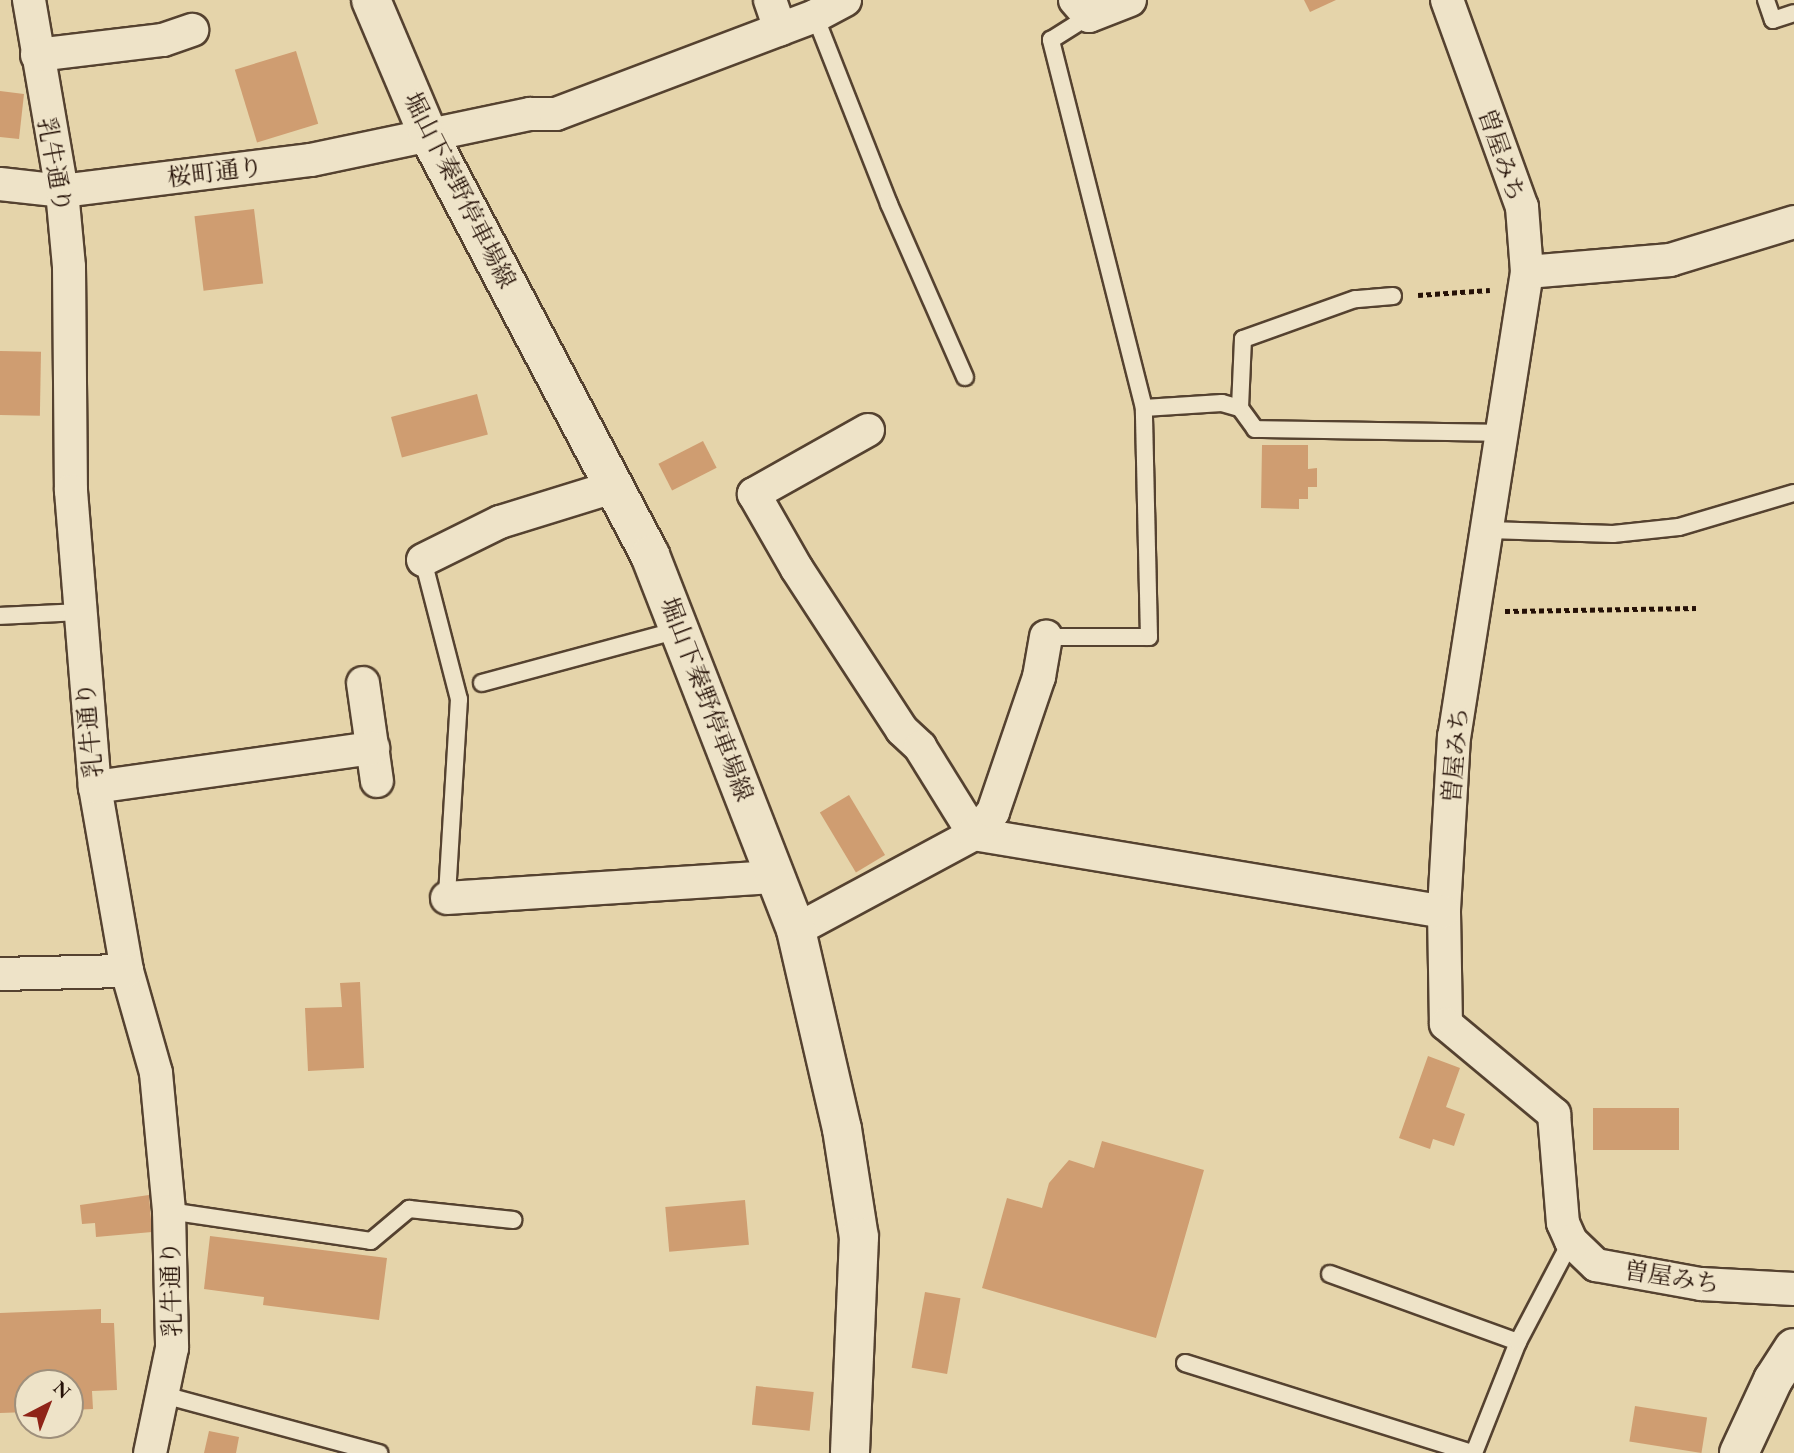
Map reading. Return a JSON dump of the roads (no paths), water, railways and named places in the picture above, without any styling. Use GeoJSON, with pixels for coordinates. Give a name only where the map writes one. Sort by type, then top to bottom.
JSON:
{"type":"FeatureCollection","features":[{"type":"Feature","properties":{"kind":"main road","name":"堀山下秦野停車場線"},"geometry":{"type":"LineString","coordinates":[[371,0],[428,134],[616,486],[682,629],[796,930],[842,1129],[859,1237],[850,1453]]}},
{"type":"Feature","properties":{"kind":"main road"},"geometry":{"type":"LineString","coordinates":[[1739,1453],[1773,1380],[1794,1348]]}},
{"type":"Feature","properties":{"kind":"street","name":"乳牛通り"},"geometry":{"type":"LineString","coordinates":[[29,0],[62,191],[69,267],[71,491],[78,612],[94,787],[127,971],[156,1073],[169,1211],[174,1289],[173,1348],[150,1453]]}},
{"type":"Feature","properties":{"kind":"street","name":"桜町通り"},"geometry":{"type":"LineString","coordinates":[[0,184],[62,191],[311,160],[428,134],[462,131],[530,114],[555,114],[775,15],[815,16],[845,0]]}},
{"type":"Feature","properties":{"kind":"street"},"geometry":{"type":"LineString","coordinates":[[1082,8],[1130,0]]}},
{"type":"Feature","properties":{"kind":"street","name":"曽屋みち"},"geometry":{"type":"LineString","coordinates":[[1447,0],[1522,207],[1526,280],[1501,433],[1489,530],[1473,610],[1454,736],[1444,912],[1446,1024],[1554,1114],[1563,1223],[1571,1241],[1596,1265],[1701,1284],[1794,1289]]}},
{"type":"Feature","properties":{"kind":"street"},"geometry":{"type":"LineString","coordinates":[[37,55],[163,40],[192,30]]}},
{"type":"Feature","properties":{"kind":"street"},"geometry":{"type":"LineString","coordinates":[[1526,280],[1670,260],[1794,222]]}},
{"type":"Feature","properties":{"kind":"street"},"geometry":{"type":"LineString","coordinates":[[868,429],[754,494],[797,569],[902,730],[920,747],[974,834],[1444,912]]}},
{"type":"Feature","properties":{"kind":"street"},"geometry":{"type":"LineString","coordinates":[[423,560],[500,522],[616,486]]}},
{"type":"Feature","properties":{"kind":"street"},"geometry":{"type":"LineString","coordinates":[[796,930],[974,834],[993,812],[1039,677],[1045,637]]}},
{"type":"Feature","properties":{"kind":"street"},"geometry":{"type":"LineString","coordinates":[[363,683],[377,781]]}},
{"type":"Feature","properties":{"kind":"street"},"geometry":{"type":"LineString","coordinates":[[94,787],[373,748]]}},
{"type":"Feature","properties":{"kind":"street"},"geometry":{"type":"LineString","coordinates":[[447,898],[776,877]]}},
{"type":"Feature","properties":{"kind":"street"},"geometry":{"type":"LineString","coordinates":[[0,974],[127,971]]}},
{"type":"Feature","properties":{"kind":"lane"},"geometry":{"type":"LineString","coordinates":[[1766,0],[1773,20],[1794,13]]}},
{"type":"Feature","properties":{"kind":"lane"},"geometry":{"type":"LineString","coordinates":[[1045,637],[1149,637],[1144,408],[1051,40],[1082,8]]}},
{"type":"Feature","properties":{"kind":"lane"},"geometry":{"type":"LineString","coordinates":[[815,16],[889,204],[965,377]]}},
{"type":"Feature","properties":{"kind":"lane"},"geometry":{"type":"LineString","coordinates":[[1393,296],[1355,299],[1243,339],[1240,408],[1255,429],[1501,433]]}},
{"type":"Feature","properties":{"kind":"lane"},"geometry":{"type":"LineString","coordinates":[[1144,408],[1222,403],[1240,408]]}},
{"type":"Feature","properties":{"kind":"lane"},"geometry":{"type":"LineString","coordinates":[[1489,530],[1613,534],[1679,527],[1794,493]]}},
{"type":"Feature","properties":{"kind":"lane"},"geometry":{"type":"LineString","coordinates":[[423,560],[459,699],[447,898]]}},
{"type":"Feature","properties":{"kind":"lane"},"geometry":{"type":"LineString","coordinates":[[0,616],[78,612]]}},
{"type":"Feature","properties":{"kind":"lane"},"geometry":{"type":"LineString","coordinates":[[482,683],[682,629]]}},
{"type":"Feature","properties":{"kind":"lane"},"geometry":{"type":"LineString","coordinates":[[169,1211],[371,1241],[409,1209],[513,1220]]}},
{"type":"Feature","properties":{"kind":"lane"},"geometry":{"type":"LineString","coordinates":[[1185,1363],[1473,1453],[1518,1342],[1571,1241]]}},
{"type":"Feature","properties":{"kind":"lane"},"geometry":{"type":"LineString","coordinates":[[1330,1274],[1518,1342]]}},
{"type":"Feature","properties":{"kind":"lane"},"geometry":{"type":"LineString","coordinates":[[164,1395],[379,1453]]}}]}
